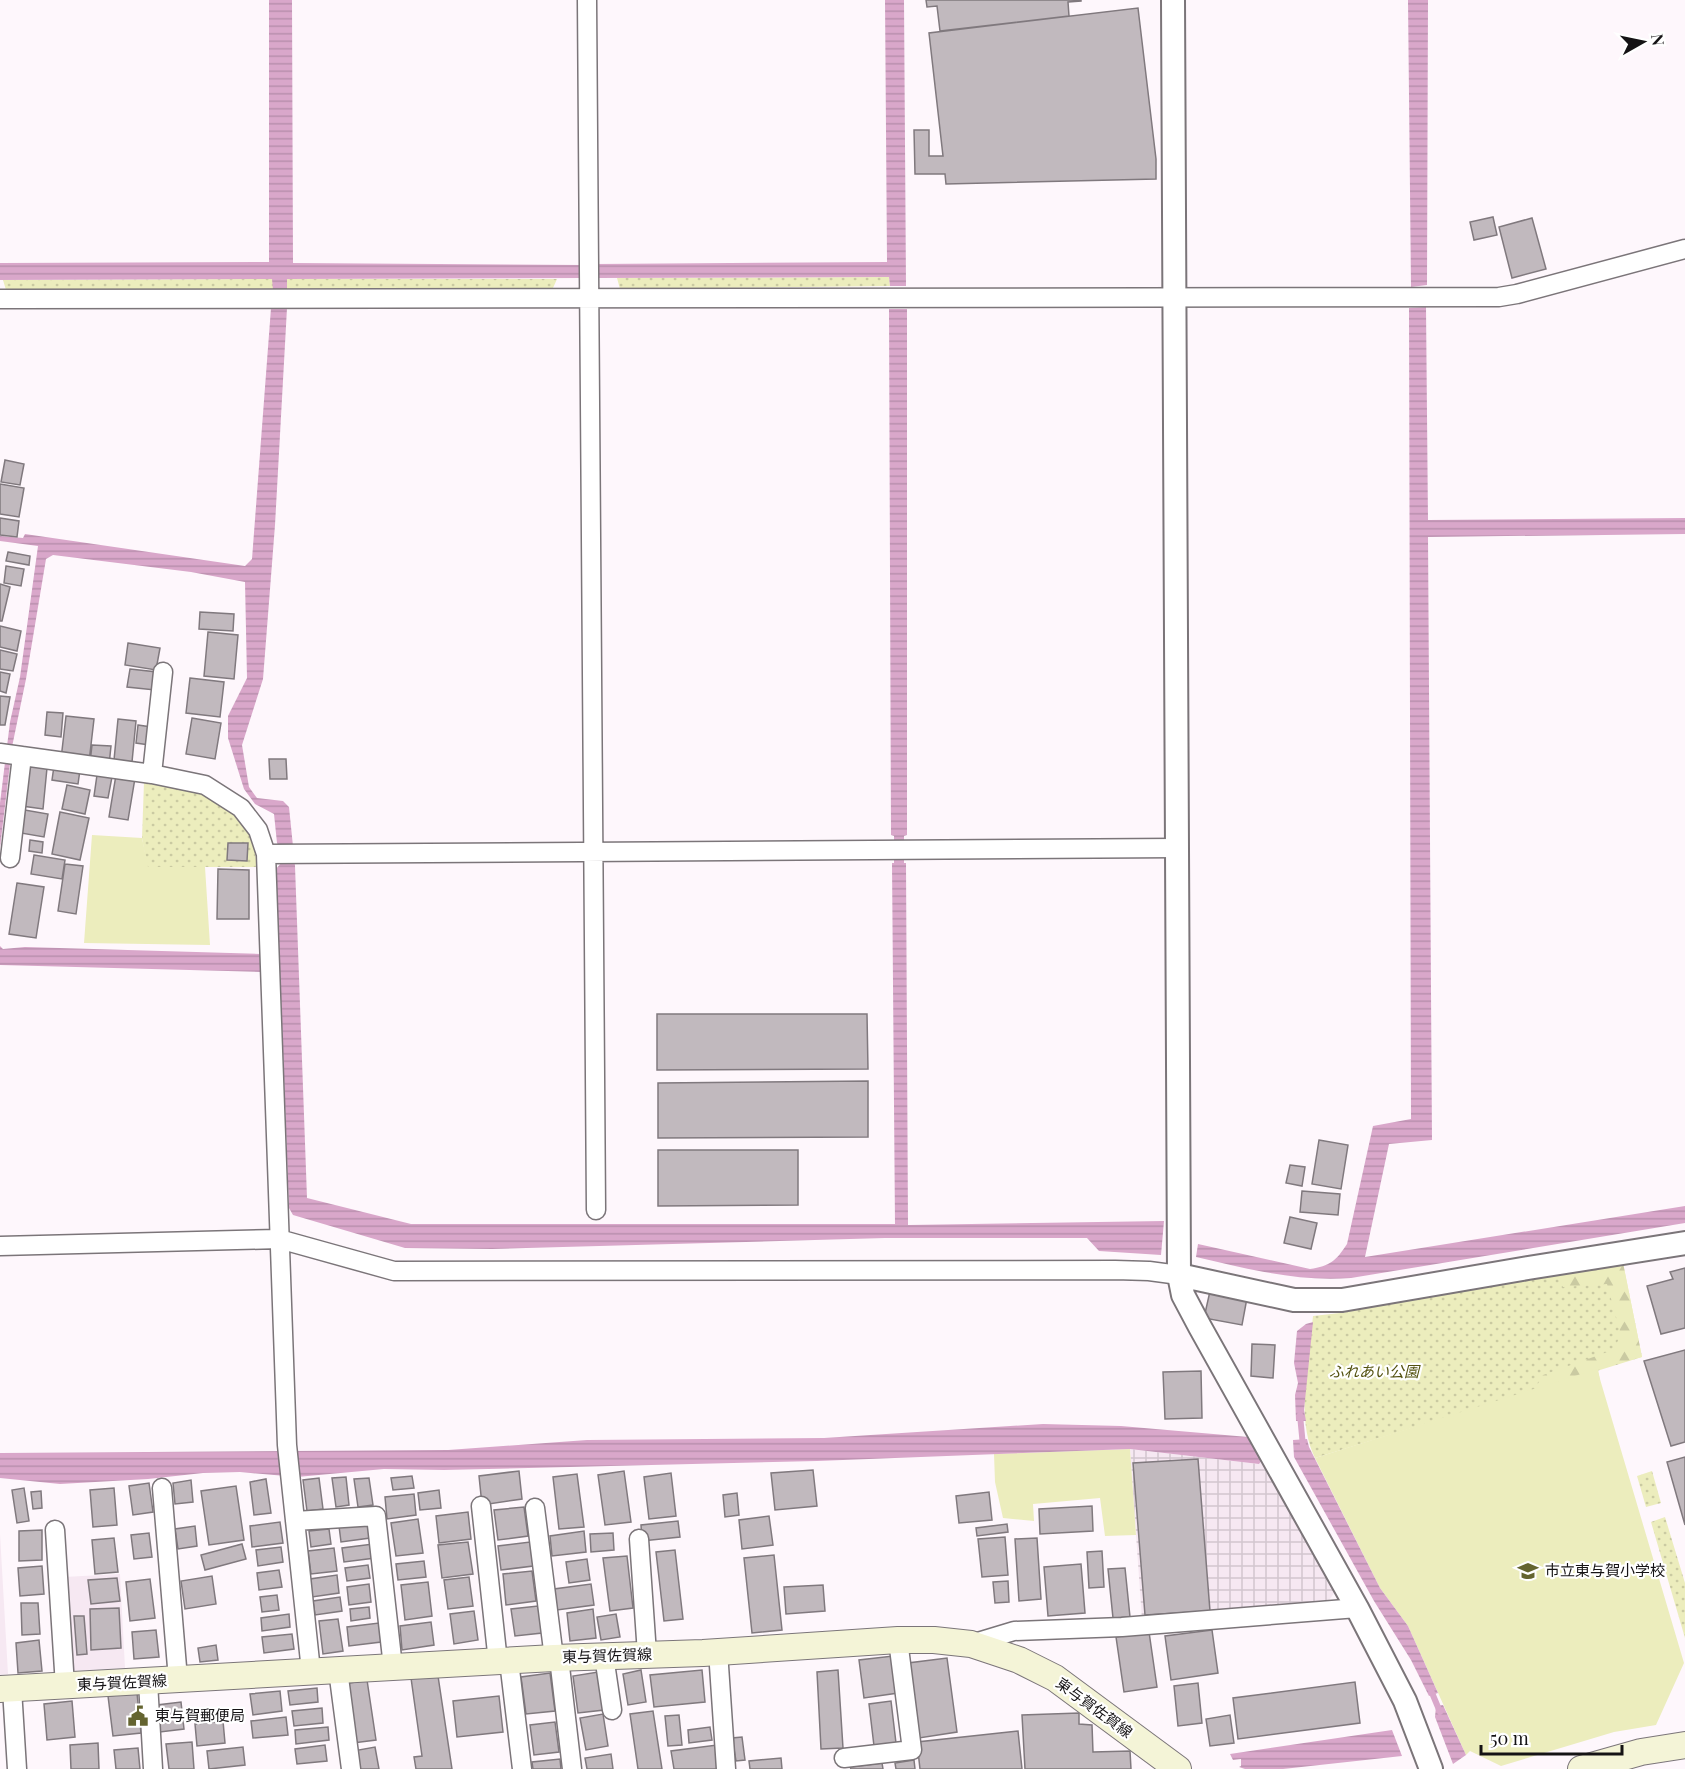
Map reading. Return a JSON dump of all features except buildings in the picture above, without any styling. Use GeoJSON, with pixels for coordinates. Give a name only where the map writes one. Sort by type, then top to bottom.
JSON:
{"type":"FeatureCollection","features":[{"type":"Feature","properties":{"kind":"main road","name":"東与賀佐賀線"},"geometry":{"type":"LineString","coordinates":[[6,1689],[556,1658],[934,1640],[971,1644],[1019,1660],[1055,1678],[1178,1769]]}},
{"type":"Feature","properties":{"kind":"main road"},"geometry":{"type":"LineString","coordinates":[[1581,1769],[1641,1752],[1685,1745]]}},
{"type":"Feature","properties":{"kind":"street"},"geometry":{"type":"LineString","coordinates":[[587,0],[596,1210]]}},
{"type":"Feature","properties":{"kind":"street"},"geometry":{"type":"LineString","coordinates":[[1173,0],[1179,1275],[1183,1295],[1357,1608],[1405,1701],[1431,1769]]}},
{"type":"Feature","properties":{"kind":"street"},"geometry":{"type":"LineString","coordinates":[[0,299],[1499,297],[1685,249]]}},
{"type":"Feature","properties":{"kind":"street"},"geometry":{"type":"LineString","coordinates":[[152,774],[163,672]]}},
{"type":"Feature","properties":{"kind":"street"},"geometry":{"type":"LineString","coordinates":[[10,858],[10,754],[152,774],[205,786],[241,808],[258,830],[272,854],[279,1239],[287,1445],[310,1671]]}},
{"type":"Feature","properties":{"kind":"street"},"geometry":{"type":"LineString","coordinates":[[272,854],[1177,848]]}},
{"type":"Feature","properties":{"kind":"street"},"geometry":{"type":"LineString","coordinates":[[0,1246],[279,1239],[394,1271],[1149,1271],[1179,1275],[1294,1300],[1342,1300],[1685,1243]]}},
{"type":"Feature","properties":{"kind":"street"},"geometry":{"type":"LineString","coordinates":[[162,1488],[178,1679]]}},
{"type":"Feature","properties":{"kind":"street"},"geometry":{"type":"LineString","coordinates":[[481,1506],[503,1662],[522,1769]]}},
{"type":"Feature","properties":{"kind":"street"},"geometry":{"type":"LineString","coordinates":[[535,1508],[572,1769]]}},
{"type":"Feature","properties":{"kind":"street"},"geometry":{"type":"LineString","coordinates":[[295,1521],[376,1516],[393,1667]]}},
{"type":"Feature","properties":{"kind":"street"},"geometry":{"type":"LineString","coordinates":[[55,1530],[65,1686]]}},
{"type":"Feature","properties":{"kind":"street"},"geometry":{"type":"LineString","coordinates":[[639,1539],[647,1654]]}},
{"type":"Feature","properties":{"kind":"street"},"geometry":{"type":"LineString","coordinates":[[971,1644],[1014,1632],[1122,1627],[1357,1608]]}},
{"type":"Feature","properties":{"kind":"street"},"geometry":{"type":"LineString","coordinates":[[844,1758],[912,1750],[898,1640]]}},
{"type":"Feature","properties":{"kind":"street"},"geometry":{"type":"LineString","coordinates":[[718,1652],[726,1769]]}},
{"type":"Feature","properties":{"kind":"street"},"geometry":{"type":"LineString","coordinates":[[604,1656],[612,1710]]}},
{"type":"Feature","properties":{"kind":"street"},"geometry":{"type":"LineString","coordinates":[[338,1670],[351,1769]]}},
{"type":"Feature","properties":{"kind":"street"},"geometry":{"type":"LineString","coordinates":[[148,1682],[153,1769]]}},
{"type":"Feature","properties":{"kind":"street"},"geometry":{"type":"LineString","coordinates":[[6,1689],[17,1769]]}},
{"type":"Feature","properties":{"kind":"shaded area"},"geometry":{"type":"Polygon","coordinates":[[[269,0],[292,0],[293,263],[583,265],[583,278],[287,279],[287,290],[273,290],[272,279],[0,280],[0,263],[269,262],[269,0]]]}},
{"type":"Feature","properties":{"kind":"shaded area"},"geometry":{"type":"Polygon","coordinates":[[[885,0],[904,0],[906,286],[890,286],[889,277],[595,278],[595,264],[887,262],[885,0]]]}},
{"type":"Feature","properties":{"kind":"shaded area"},"geometry":{"type":"Polygon","coordinates":[[[1408,0],[1428,0],[1427,285],[1411,287],[1408,0]]]}},
{"type":"Feature","properties":{"kind":"shaded area"},"geometry":{"type":"Polygon","coordinates":[[[1426,307],[1428,520],[1685,518],[1685,534],[1428,537],[1432,1140],[1389,1144],[1365,1257],[1685,1206],[1685,1223],[1351,1278],[1311,1278],[1273,1274],[1196,1257],[1198,1244],[1310,1269],[1332,1262],[1347,1244],[1373,1126],[1411,1119],[1409,308],[1426,307]]]}},
{"type":"Feature","properties":{"kind":"shaded area"},"geometry":{"type":"Polygon","coordinates":[[[271,308],[287,308],[275,525],[263,679],[242,745],[249,787],[257,798],[283,801],[289,807],[295,866],[307,1198],[411,1224],[895,1224],[889,309],[907,309],[907,835],[904,836],[904,863],[906,863],[908,1225],[1164,1221],[1161,1255],[1099,1251],[1087,1238],[885,1238],[492,1249],[405,1248],[293,1215],[289,1208],[276,869],[282,862],[281,848],[277,843],[274,814],[255,804],[244,789],[228,738],[228,716],[247,678],[245,582],[191,572],[53,555],[46,559],[12,747],[0,848],[0,803],[10,722],[20,677],[38,546],[0,541],[0,536],[23,538],[25,534],[245,566],[252,559],[271,308]]]}},
{"type":"Feature","properties":{"kind":"shaded area"},"geometry":{"type":"Polygon","coordinates":[[[0,946],[3,949],[25,947],[261,954],[262,972],[0,965],[0,946]]]}},
{"type":"Feature","properties":{"kind":"shaded area"},"geometry":{"type":"Polygon","coordinates":[[[1313,1322],[1304,1410],[1306,1421],[1296,1421],[1295,1395],[1298,1383],[1294,1363],[1297,1331],[1313,1322]]]}},
{"type":"Feature","properties":{"kind":"shaded area"},"geometry":{"type":"Polygon","coordinates":[[[1043,1424],[1121,1426],[1248,1437],[1262,1460],[1259,1464],[1130,1449],[817,1461],[444,1470],[384,1469],[297,1477],[240,1472],[203,1473],[60,1484],[0,1478],[0,1453],[448,1450],[587,1440],[824,1438],[1043,1424]]]}},
{"type":"Feature","properties":{"kind":"shaded area"},"geometry":{"type":"Polygon","coordinates":[[[1307,1439],[1380,1588],[1408,1626],[1438,1693],[1429,1696],[1411,1660],[1374,1601],[1294,1457],[1293,1440],[1307,1439]]]}},
{"type":"Feature","properties":{"kind":"shaded area"},"geometry":{"type":"Polygon","coordinates":[[[1130,1449],[1259,1464],[1262,1460],[1335,1592],[1324,1607],[1142,1620],[1130,1449]]]}},
{"type":"Feature","properties":{"kind":"shaded area"},"geometry":{"type":"Polygon","coordinates":[[[0,1534],[8,1674],[0,1675],[0,1534]]]}},
{"type":"Feature","properties":{"kind":"shaded area"},"geometry":{"type":"Polygon","coordinates":[[[120,1574],[125,1668],[69,1671],[64,1577],[120,1574]]]}},
{"type":"Feature","properties":{"kind":"shaded area"},"geometry":{"type":"Polygon","coordinates":[[[1443,1705],[1466,1755],[1453,1764],[1435,1717],[1436,1706],[1443,1705]]]}},
{"type":"Feature","properties":{"kind":"shaded area"},"geometry":{"type":"Polygon","coordinates":[[[1392,1730],[1402,1756],[1283,1769],[1245,1769],[1239,1767],[1241,1759],[1233,1760],[1230,1754],[1392,1730]]]}},
{"type":"Feature","properties":{"kind":"green space"},"geometry":{"type":"Polygon","coordinates":[[[889,277],[890,286],[620,289],[617,278],[889,277]]]}},
{"type":"Feature","properties":{"kind":"green space"},"geometry":{"type":"Polygon","coordinates":[[[273,279],[273,290],[6,290],[3,280],[273,279]]]}},
{"type":"Feature","properties":{"kind":"green space"},"geometry":{"type":"Polygon","coordinates":[[[286,279],[557,279],[553,288],[287,290],[286,279]]]}},
{"type":"Feature","properties":{"kind":"green space"},"geometry":{"type":"Polygon","coordinates":[[[144,782],[200,793],[237,814],[254,842],[257,867],[147,867],[142,838],[144,782]]]}},
{"type":"Feature","properties":{"kind":"green space"},"geometry":{"type":"Polygon","coordinates":[[[92,835],[142,838],[148,867],[205,867],[210,945],[84,943],[92,835]]]}},
{"type":"Feature","properties":{"kind":"green space","name":"ふれあい公園"},"geometry":{"type":"Polygon","coordinates":[[[1623,1263],[1642,1357],[1315,1458],[1309,1442],[1305,1407],[1313,1316],[1623,1263]]]}},
{"type":"Feature","properties":{"kind":"green space"},"geometry":{"type":"Polygon","coordinates":[[[1623,1263],[1642,1357],[1598,1369],[1600,1380],[1545,1396],[1536,1387],[1543,1375],[1613,1350],[1621,1335],[1607,1284],[1563,1287],[1555,1274],[1623,1263]]]}},
{"type":"Feature","properties":{"kind":"green space","name":"市立東与賀小学校"},"geometry":{"type":"Polygon","coordinates":[[[1597,1369],[1684,1663],[1656,1725],[1614,1732],[1501,1766],[1470,1751],[1466,1755],[1408,1626],[1380,1588],[1315,1458],[1597,1369]]]}},
{"type":"Feature","properties":{"kind":"green space"},"geometry":{"type":"Polygon","coordinates":[[[1130,1449],[1136,1535],[1105,1536],[1100,1498],[1033,1504],[1034,1521],[1003,1518],[995,1482],[994,1454],[1130,1449]]]}},
{"type":"Feature","properties":{"kind":"green space"},"geometry":{"type":"Polygon","coordinates":[[[1652,1471],[1661,1503],[1646,1507],[1637,1476],[1652,1471]]]}},
{"type":"Feature","properties":{"kind":"green space"},"geometry":{"type":"Polygon","coordinates":[[[1665,1517],[1685,1583],[1685,1638],[1651,1522],[1665,1517]]]}},
{"type":"Feature","properties":{"kind":"waterway"},"geometry":{"type":"LineString","coordinates":[[1300,1415],[1303,1446]]}},
{"type":"Feature","properties":{"kind":"waterway"},"geometry":{"type":"LineString","coordinates":[[1430,1688],[1440,1712]]}},
{"type":"Feature","properties":{"kind":"place","name":"市立東与賀小学校"},"geometry":{"type":"Point","coordinates":[1528,1571]}},
{"type":"Feature","properties":{"kind":"place","name":"東与賀郵便局"},"geometry":{"type":"Point","coordinates":[138,1716]}}]}
